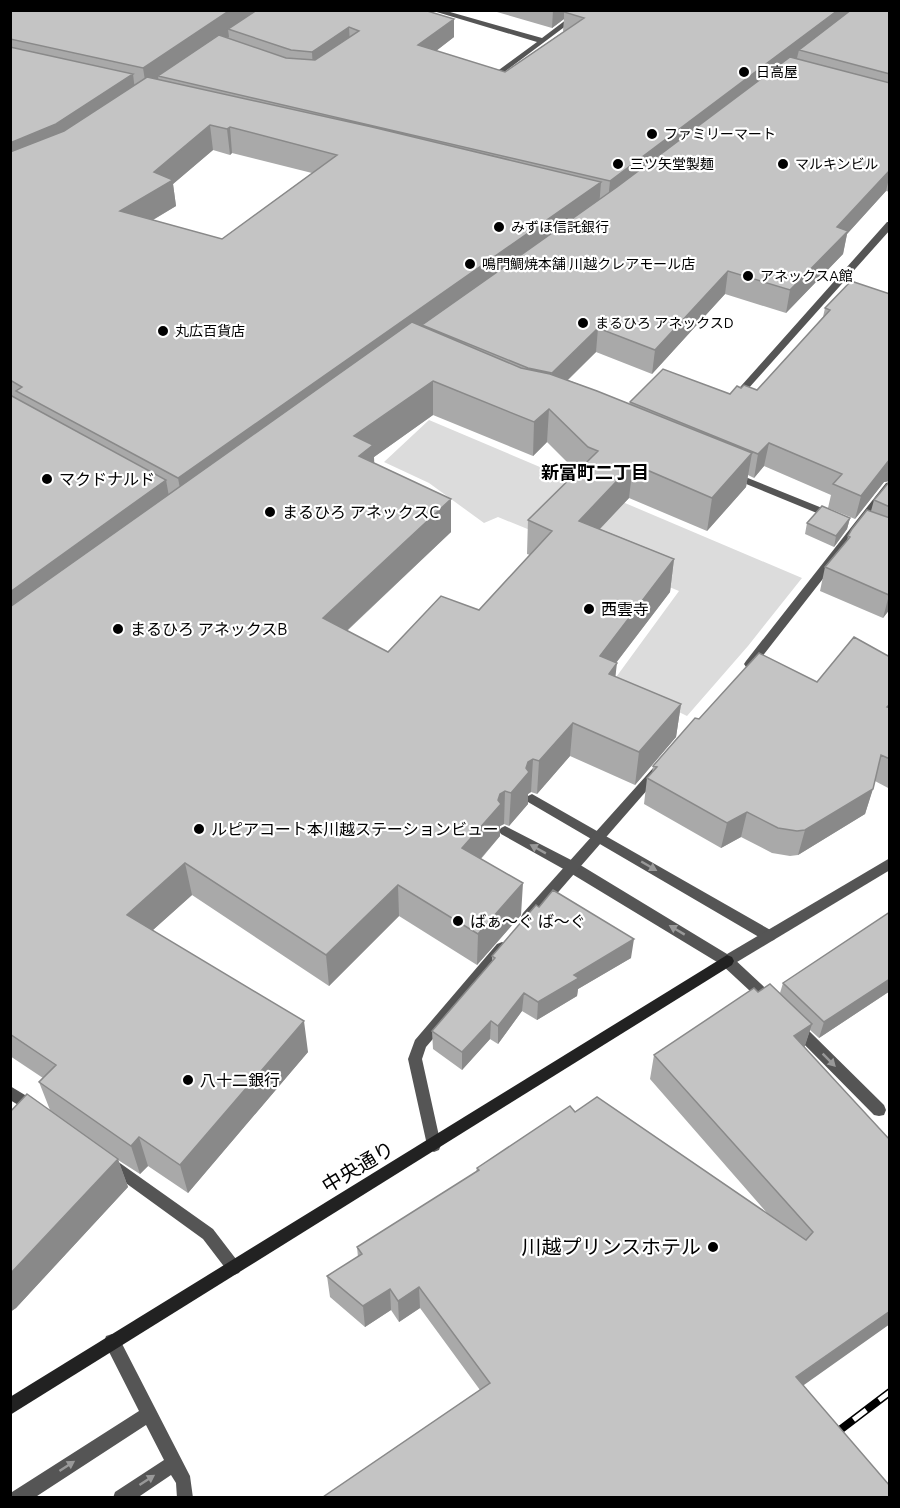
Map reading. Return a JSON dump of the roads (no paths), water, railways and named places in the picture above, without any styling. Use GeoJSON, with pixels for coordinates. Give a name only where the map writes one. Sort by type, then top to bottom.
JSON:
{"type":"FeatureCollection","features":[{"type":"Feature","properties":{"kind":"main road","name":"中央通り"},"geometry":{"type":"LineString","coordinates":[[10,1407],[727,961]]}},
{"type":"Feature","properties":{"kind":"street"},"geometry":{"type":"LineString","coordinates":[[434,10],[543,41]]}},
{"type":"Feature","properties":{"kind":"street"},"geometry":{"type":"LineString","coordinates":[[490,81],[584,10]]}},
{"type":"Feature","properties":{"kind":"street"},"geometry":{"type":"LineString","coordinates":[[730,404],[890,224]]}},
{"type":"Feature","properties":{"kind":"street"},"geometry":{"type":"LineString","coordinates":[[719,469],[861,527]]}},
{"type":"Feature","properties":{"kind":"street"},"geometry":{"type":"LineString","coordinates":[[739,677],[861,527],[890,485]]}},
{"type":"Feature","properties":{"kind":"street"},"geometry":{"type":"LineString","coordinates":[[434,1145],[415,1059],[427,1036],[665,761]]}},
{"type":"Feature","properties":{"kind":"street"},"geometry":{"type":"LineString","coordinates":[[532,799],[769,936]]}},
{"type":"Feature","properties":{"kind":"street"},"geometry":{"type":"LineString","coordinates":[[505,831],[572,867],[727,961],[879,1110]]}},
{"type":"Feature","properties":{"kind":"street"},"geometry":{"type":"LineString","coordinates":[[727,961],[890,863]]}},
{"type":"Feature","properties":{"kind":"street"},"geometry":{"type":"LineString","coordinates":[[10,1092],[48,1119]]}},
{"type":"Feature","properties":{"kind":"street"},"geometry":{"type":"LineString","coordinates":[[95,1153],[208,1234],[234,1268]]}},
{"type":"Feature","properties":{"kind":"street"},"geometry":{"type":"LineString","coordinates":[[112,1342],[184,1482],[185,1497]]}},
{"type":"Feature","properties":{"kind":"street"},"geometry":{"type":"LineString","coordinates":[[18,1497],[149,1413]]}},
{"type":"Feature","properties":{"kind":"street"},"geometry":{"type":"LineString","coordinates":[[121,1497],[174,1463]]}},
{"type":"Feature","properties":{"kind":"railway"},"geometry":{"type":"LineString","coordinates":[[828,1439],[890,1392]]}},
{"type":"Feature","properties":{"kind":"place","name":"日高屋"},"geometry":{"type":"Point","coordinates":[744,72]}},
{"type":"Feature","properties":{"kind":"place","name":"ファミリーマート"},"geometry":{"type":"Point","coordinates":[652,134]}},
{"type":"Feature","properties":{"kind":"place","name":"三ツ矢堂製麺"},"geometry":{"type":"Point","coordinates":[618,164]}},
{"type":"Feature","properties":{"kind":"place","name":"マルキンビル"},"geometry":{"type":"Point","coordinates":[783,164]}},
{"type":"Feature","properties":{"kind":"place","name":"みずほ信託銀行"},"geometry":{"type":"Point","coordinates":[499,227]}},
{"type":"Feature","properties":{"kind":"place","name":"鳴門鯛焼本舗 川越クレアモール店"},"geometry":{"type":"Point","coordinates":[470,264]}},
{"type":"Feature","properties":{"kind":"place","name":"アネックスA館"},"geometry":{"type":"Point","coordinates":[748,276]}},
{"type":"Feature","properties":{"kind":"place","name":"まるひろ アネックスD"},"geometry":{"type":"Point","coordinates":[583,323]}},
{"type":"Feature","properties":{"kind":"place","name":"丸広百貨店"},"geometry":{"type":"Point","coordinates":[163,331]}},
{"type":"Feature","properties":{"kind":"place","name":"マクドナルド"},"geometry":{"type":"Point","coordinates":[47,479]}},
{"type":"Feature","properties":{"kind":"place","name":"まるひろ アネックスC"},"geometry":{"type":"Point","coordinates":[270,512]}},
{"type":"Feature","properties":{"kind":"place","name":"西雲寺"},"geometry":{"type":"Point","coordinates":[589,609]}},
{"type":"Feature","properties":{"kind":"place","name":"まるひろ アネックスB"},"geometry":{"type":"Point","coordinates":[118,629]}},
{"type":"Feature","properties":{"kind":"place","name":"ルピアコート本川越ステーションビュー"},"geometry":{"type":"Point","coordinates":[199,829]}},
{"type":"Feature","properties":{"kind":"place","name":"ばぁ〜ぐ ば〜ぐ"},"geometry":{"type":"Point","coordinates":[458,921]}},
{"type":"Feature","properties":{"kind":"place","name":"八十二銀行"},"geometry":{"type":"Point","coordinates":[188,1080]}},
{"type":"Feature","properties":{"kind":"place","name":"川越プリンスホテル"},"geometry":{"type":"Point","coordinates":[713,1247]}},
{"type":"Feature","properties":{"kind":"district","name":"新富町二丁目"},"geometry":{"type":"Point","coordinates":[595,473]}}]}
